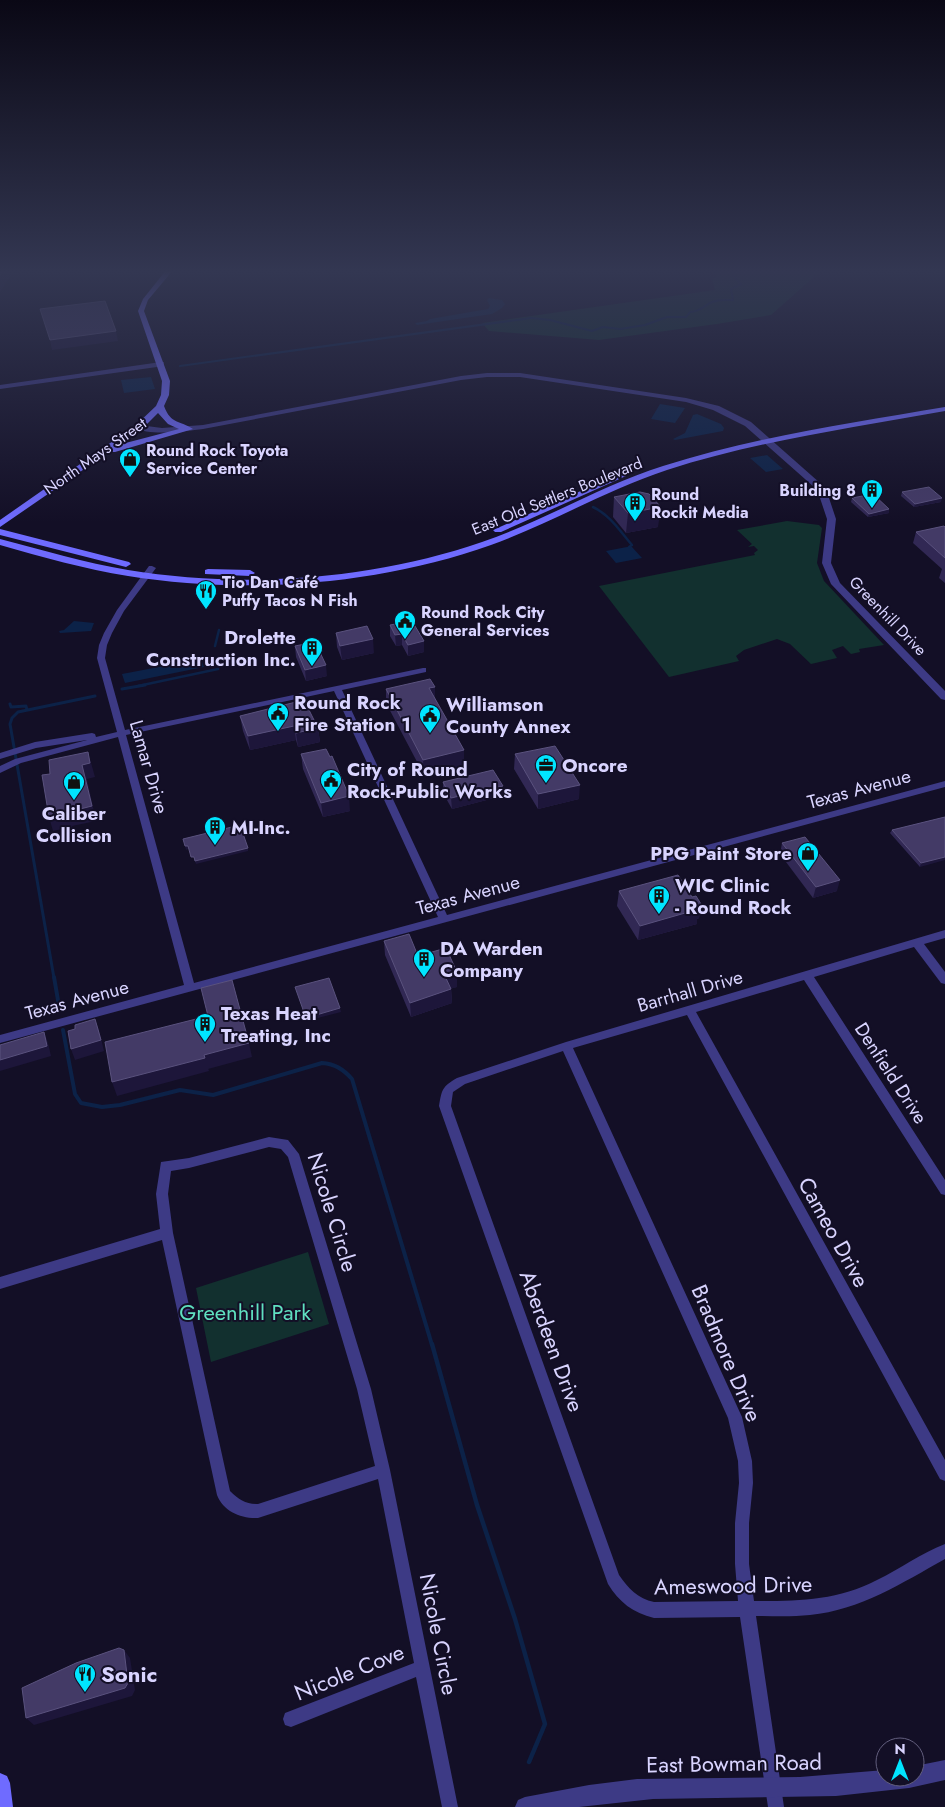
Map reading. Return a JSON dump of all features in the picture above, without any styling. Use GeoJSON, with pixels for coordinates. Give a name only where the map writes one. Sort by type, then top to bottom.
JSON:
{"type":"FeatureCollection","features":[{"type":"Feature","properties":{"kind":"main road","name":"North Mays Street"},"geometry":{"type":"LineString","coordinates":[[0,524],[153,416],[164,402],[167,389],[156,353]]}},
{"type":"Feature","properties":{"kind":"main road","name":"East Old Settlers Boulevard"},"geometry":{"type":"LineString","coordinates":[[0,542],[91,566],[150,572],[283,572],[347,566],[416,554],[479,537],[600,485],[693,451],[945,403]]}},
{"type":"Feature","properties":{"kind":"main road"},"geometry":{"type":"LineString","coordinates":[[160,407],[162,416],[170,423],[189,429]]}},
{"type":"Feature","properties":{"kind":"main road","name":"East Old Settlers Boulevard"},"geometry":{"type":"LineString","coordinates":[[765,438],[945,409]]}},
{"type":"Feature","properties":{"kind":"main road"},"geometry":{"type":"LineString","coordinates":[[99,455],[138,441],[189,429]]}},
{"type":"Feature","properties":{"kind":"main road","name":"East Old Settlers Boulevard"},"geometry":{"type":"LineString","coordinates":[[0,532],[150,572]]}},
{"type":"Feature","properties":{"kind":"main road"},"geometry":{"type":"LineString","coordinates":[[0,1783],[3,1807]]}},
{"type":"Feature","properties":{"kind":"street"},"geometry":{"type":"LineString","coordinates":[[0,386],[160,364]]}},
{"type":"Feature","properties":{"kind":"street","name":"Greenhill Drive"},"geometry":{"type":"LineString","coordinates":[[139,426],[162,430],[189,429],[461,378],[498,375],[530,377],[696,402],[733,415],[748,424],[812,479],[825,496],[831,520],[826,556],[828,569],[836,584],[945,697]]}},
{"type":"Feature","properties":{"kind":"street","name":"Lamar Drive"},"geometry":{"type":"LineString","coordinates":[[150,572],[110,628],[102,649],[101,658],[190,988]]}},
{"type":"Feature","properties":{"kind":"street"},"geometry":{"type":"LineString","coordinates":[[0,756],[35,745],[122,733],[423,670]]}},
{"type":"Feature","properties":{"kind":"street"},"geometry":{"type":"LineString","coordinates":[[337,689],[444,919]]}},
{"type":"Feature","properties":{"kind":"street"},"geometry":{"type":"LineString","coordinates":[[0,770],[18,762],[122,733]]}},
{"type":"Feature","properties":{"kind":"street","name":"Texas Avenue"},"geometry":{"type":"LineString","coordinates":[[0,1039],[945,784]]}},
{"type":"Feature","properties":{"kind":"street","name":"Barrhall Drive"},"geometry":{"type":"LineString","coordinates":[[448,1089],[461,1081],[566,1046],[945,934]]}},
{"type":"Feature","properties":{"kind":"street"},"geometry":{"type":"LineString","coordinates":[[917,943],[945,980]]}},
{"type":"Feature","properties":{"kind":"street","name":"Denfield Drive"},"geometry":{"type":"LineString","coordinates":[[807,975],[945,1190]]}},
{"type":"Feature","properties":{"kind":"street","name":"Cameo Drive"},"geometry":{"type":"LineString","coordinates":[[689,1009],[945,1474]]}},
{"type":"Feature","properties":{"kind":"street","name":"Bradmore Drive"},"geometry":{"type":"LineString","coordinates":[[566,1046],[737,1424],[745,1460],[742,1564],[775,1798]]}},
{"type":"Feature","properties":{"kind":"street","name":"Aberdeen Drive"},"geometry":{"type":"LineString","coordinates":[[448,1089],[445,1106],[613,1579],[620,1591],[631,1602]]}},
{"type":"Feature","properties":{"kind":"street","name":"Nicole Circle"},"geometry":{"type":"LineString","coordinates":[[383,1470],[258,1511],[240,1509],[231,1504],[224,1495],[220,1485],[167,1232],[162,1194],[165,1166],[188,1163],[269,1142],[284,1144],[290,1149],[364,1389],[383,1470],[450,1807]]}},
{"type":"Feature","properties":{"kind":"street"},"geometry":{"type":"LineString","coordinates":[[0,1283],[167,1232]]}},
{"type":"Feature","properties":{"kind":"street","name":"Ameswood Drive"},"geometry":{"type":"LineString","coordinates":[[631,1602],[644,1609],[654,1610],[747,1610],[809,1608],[828,1605],[882,1586],[945,1552]]}},
{"type":"Feature","properties":{"kind":"street","name":"Nicole Cove"},"geometry":{"type":"LineString","coordinates":[[291,1719],[422,1667]]}},
{"type":"Feature","properties":{"kind":"street","name":"East Bowman Road"},"geometry":{"type":"LineString","coordinates":[[525,1807],[596,1794],[651,1789],[775,1798],[908,1779],[945,1770]]}},
{"type":"Feature","properties":{"kind":"green space"},"geometry":{"type":"Polygon","coordinates":[[[787,521],[819,525],[822,528],[817,563],[824,581],[884,645],[859,649],[860,652],[851,654],[843,646],[832,650],[837,658],[811,664],[790,644],[777,639],[744,650],[736,656],[739,661],[669,677],[599,586],[755,555],[754,553],[758,550],[754,546],[748,547],[752,544],[737,530],[787,521]]]}},
{"type":"Feature","properties":{"kind":"green space","name":"Greenhill Park"},"geometry":{"type":"Polygon","coordinates":[[[308,1252],[329,1324],[211,1362],[196,1288],[308,1252]]]}},
{"type":"Feature","properties":{"kind":"water"},"geometry":{"type":"Polygon","coordinates":[[[151,377],[155,389],[124,393],[121,380],[151,377]]]}},
{"type":"Feature","properties":{"kind":"water"},"geometry":{"type":"Polygon","coordinates":[[[660,404],[685,408],[675,423],[651,419],[660,404]]]}},
{"type":"Feature","properties":{"kind":"water"},"geometry":{"type":"Polygon","coordinates":[[[697,414],[721,424],[724,428],[723,431],[673,439],[685,433],[693,415],[697,414]]]}},
{"type":"Feature","properties":{"kind":"water"},"geometry":{"type":"Polygon","coordinates":[[[767,455],[783,469],[766,472],[750,458],[767,455]]]}},
{"type":"Feature","properties":{"kind":"water"},"geometry":{"type":"Polygon","coordinates":[[[632,547],[642,558],[616,563],[606,551],[632,547]]]}},
{"type":"Feature","properties":{"kind":"water"},"geometry":{"type":"Polygon","coordinates":[[[74,621],[94,623],[91,631],[60,633],[59,631],[64,630],[74,621]]]}},
{"type":"Feature","properties":{"kind":"water"},"geometry":{"type":"Polygon","coordinates":[[[201,659],[204,667],[125,683],[122,674],[201,659]]]}},
{"type":"Feature","properties":{"kind":"building"},"geometry":{"type":"Polygon","coordinates":[[[929,487],[942,498],[915,504],[902,492],[929,487]]]}},
{"type":"Feature","properties":{"kind":"building"},"geometry":{"type":"Polygon","coordinates":[[[640,492],[649,494],[661,507],[628,513],[614,497],[640,492]]]}},
{"type":"Feature","properties":{"kind":"building","name":"Building 8"},"geometry":{"type":"Polygon","coordinates":[[[873,494],[889,509],[869,514],[852,498],[873,494]]]}},
{"type":"Feature","properties":{"kind":"building"},"geometry":{"type":"Polygon","coordinates":[[[945,527],[945,558],[916,532],[945,527]]]}},
{"type":"Feature","properties":{"kind":"building"},"geometry":{"type":"Polygon","coordinates":[[[412,621],[424,641],[408,645],[402,634],[395,635],[390,625],[412,621]]]}},
{"type":"Feature","properties":{"kind":"building"},"geometry":{"type":"Polygon","coordinates":[[[367,626],[373,639],[340,646],[336,633],[367,626]]]}},
{"type":"Feature","properties":{"kind":"building"},"geometry":{"type":"Polygon","coordinates":[[[315,642],[326,665],[305,670],[295,646],[315,642]]]}},
{"type":"Feature","properties":{"kind":"building","name":"Williamson County Annex"},"geometry":{"type":"Polygon","coordinates":[[[430,679],[435,687],[429,688],[464,750],[423,760],[386,689],[430,679]]]}},
{"type":"Feature","properties":{"kind":"building"},"geometry":{"type":"Polygon","coordinates":[[[304,700],[318,728],[296,733],[294,726],[248,736],[240,716],[304,700]]]}},
{"type":"Feature","properties":{"kind":"building"},"geometry":{"type":"Polygon","coordinates":[[[555,746],[580,785],[538,794],[515,754],[555,746]]]}},
{"type":"Feature","properties":{"kind":"building"},"geometry":{"type":"Polygon","coordinates":[[[326,749],[330,757],[332,756],[349,796],[321,803],[301,754],[326,749]]]}},
{"type":"Feature","properties":{"kind":"building","name":"Caliber Collision"},"geometry":{"type":"Polygon","coordinates":[[[88,752],[90,763],[82,765],[92,806],[68,812],[69,818],[59,820],[58,815],[49,817],[42,775],[50,774],[49,760],[88,752]]]}},
{"type":"Feature","properties":{"kind":"building"},"geometry":{"type":"Polygon","coordinates":[[[493,770],[503,786],[451,798],[443,782],[493,770]]]}},
{"type":"Feature","properties":{"kind":"building"},"geometry":{"type":"Polygon","coordinates":[[[945,817],[945,857],[921,863],[892,830],[945,817]]]}},
{"type":"Feature","properties":{"kind":"building","name":"MI-Inc."},"geometry":{"type":"Polygon","coordinates":[[[240,825],[248,848],[195,861],[194,857],[191,857],[188,846],[185,846],[183,839],[240,825]]]}},
{"type":"Feature","properties":{"kind":"building"},"geometry":{"type":"Polygon","coordinates":[[[805,837],[840,880],[816,887],[782,843],[805,837]]]}},
{"type":"Feature","properties":{"kind":"building"},"geometry":{"type":"Polygon","coordinates":[[[678,875],[692,897],[696,896],[701,904],[697,905],[699,909],[640,926],[619,891],[678,875]]]}},
{"type":"Feature","properties":{"kind":"building","name":"DA Warden Company"},"geometry":{"type":"Polygon","coordinates":[[[409,934],[418,956],[446,948],[457,972],[445,976],[451,989],[410,1003],[384,941],[409,934]]]}},
{"type":"Feature","properties":{"kind":"building"},"geometry":{"type":"Polygon","coordinates":[[[329,978],[340,1008],[306,1018],[295,987],[329,978]]]}},
{"type":"Feature","properties":{"kind":"building","name":"Texas Heat Treating, Inc"},"geometry":{"type":"Polygon","coordinates":[[[232,980],[249,1043],[204,1055],[205,1058],[112,1082],[105,1042],[208,1016],[201,988],[232,980]]]}},
{"type":"Feature","properties":{"kind":"building"},"geometry":{"type":"Polygon","coordinates":[[[95,1019],[101,1040],[71,1049],[68,1031],[75,1029],[75,1025],[95,1019]]]}},
{"type":"Feature","properties":{"kind":"building"},"geometry":{"type":"Polygon","coordinates":[[[44,1032],[47,1046],[0,1060],[0,1045],[44,1032]]]}},
{"type":"Feature","properties":{"kind":"building","name":"Sonic"},"geometry":{"type":"Polygon","coordinates":[[[119,1648],[124,1650],[128,1683],[125,1688],[26,1718],[22,1688],[76,1663],[119,1648]]]}},
{"type":"Feature","properties":{"kind":"waterway"},"geometry":{"type":"LineString","coordinates":[[180,366],[273,353]]}},
{"type":"Feature","properties":{"kind":"waterway"},"geometry":{"type":"LineString","coordinates":[[593,507],[605,514],[632,545],[629,547]]}},
{"type":"Feature","properties":{"kind":"waterway"},"geometry":{"type":"LineString","coordinates":[[215,646],[219,630]]}},
{"type":"Feature","properties":{"kind":"waterway"},"geometry":{"type":"LineString","coordinates":[[138,686],[218,669]]}},
{"type":"Feature","properties":{"kind":"waterway"},"geometry":{"type":"LineString","coordinates":[[122,689],[145,685]]}},
{"type":"Feature","properties":{"kind":"waterway"},"geometry":{"type":"LineString","coordinates":[[54,978],[10,724],[12,718],[18,712],[95,696]]}},
{"type":"Feature","properties":{"kind":"waterway"},"geometry":{"type":"LineString","coordinates":[[10,704],[11,707],[26,706],[27,710]]}},
{"type":"Feature","properties":{"kind":"waterway"},"geometry":{"type":"LineString","coordinates":[[54,977],[59,1006]]}},
{"type":"Feature","properties":{"kind":"waterway"},"geometry":{"type":"LineString","coordinates":[[63,1030],[75,1094],[81,1103],[102,1107],[120,1105],[180,1090],[213,1095],[322,1063],[335,1066],[345,1072],[352,1079],[432,1345]]}},
{"type":"Feature","properties":{"kind":"waterway"},"geometry":{"type":"LineString","coordinates":[[432,1344],[477,1505],[515,1619],[545,1724],[529,1762]]}},
{"type":"Feature","properties":{"kind":"place","name":"Round Rock Toyota Service Center"},"geometry":{"type":"Point","coordinates":[130,478]}},
{"type":"Feature","properties":{"kind":"place","name":"Building 8"},"geometry":{"type":"Point","coordinates":[872,509]}},
{"type":"Feature","properties":{"kind":"place","name":"Round Rockit Media"},"geometry":{"type":"Point","coordinates":[635,522]}},
{"type":"Feature","properties":{"kind":"place","name":"Tio Dan Café Puffy Tacos N Fish"},"geometry":{"type":"Point","coordinates":[206,610]}},
{"type":"Feature","properties":{"kind":"place","name":"Round Rock City General Services"},"geometry":{"type":"Point","coordinates":[405,640]}},
{"type":"Feature","properties":{"kind":"place","name":"Drolette Construction Inc."},"geometry":{"type":"Point","coordinates":[312,667]}},
{"type":"Feature","properties":{"kind":"place","name":"Round Rock Fire Station 1"},"geometry":{"type":"Point","coordinates":[278,732]}},
{"type":"Feature","properties":{"kind":"place","name":"Williamson County Annex"},"geometry":{"type":"Point","coordinates":[430,734]}},
{"type":"Feature","properties":{"kind":"place","name":"Oncore"},"geometry":{"type":"Point","coordinates":[546,784]}},
{"type":"Feature","properties":{"kind":"place","name":"City of Round Rock-Public Works"},"geometry":{"type":"Point","coordinates":[331,799]}},
{"type":"Feature","properties":{"kind":"place","name":"Caliber Collision"},"geometry":{"type":"Point","coordinates":[74,801]}},
{"type":"Feature","properties":{"kind":"place","name":"MI-Inc."},"geometry":{"type":"Point","coordinates":[215,846]}},
{"type":"Feature","properties":{"kind":"place","name":"PPG Paint Store"},"geometry":{"type":"Point","coordinates":[808,872]}},
{"type":"Feature","properties":{"kind":"place","name":"WIC Clinic - Round Rock"},"geometry":{"type":"Point","coordinates":[659,915]}},
{"type":"Feature","properties":{"kind":"place","name":"DA Warden Company"},"geometry":{"type":"Point","coordinates":[424,978]}},
{"type":"Feature","properties":{"kind":"place","name":"Texas Heat Treating, Inc"},"geometry":{"type":"Point","coordinates":[205,1043]}},
{"type":"Feature","properties":{"kind":"place","name":"Sonic"},"geometry":{"type":"Point","coordinates":[85,1693]}}]}
